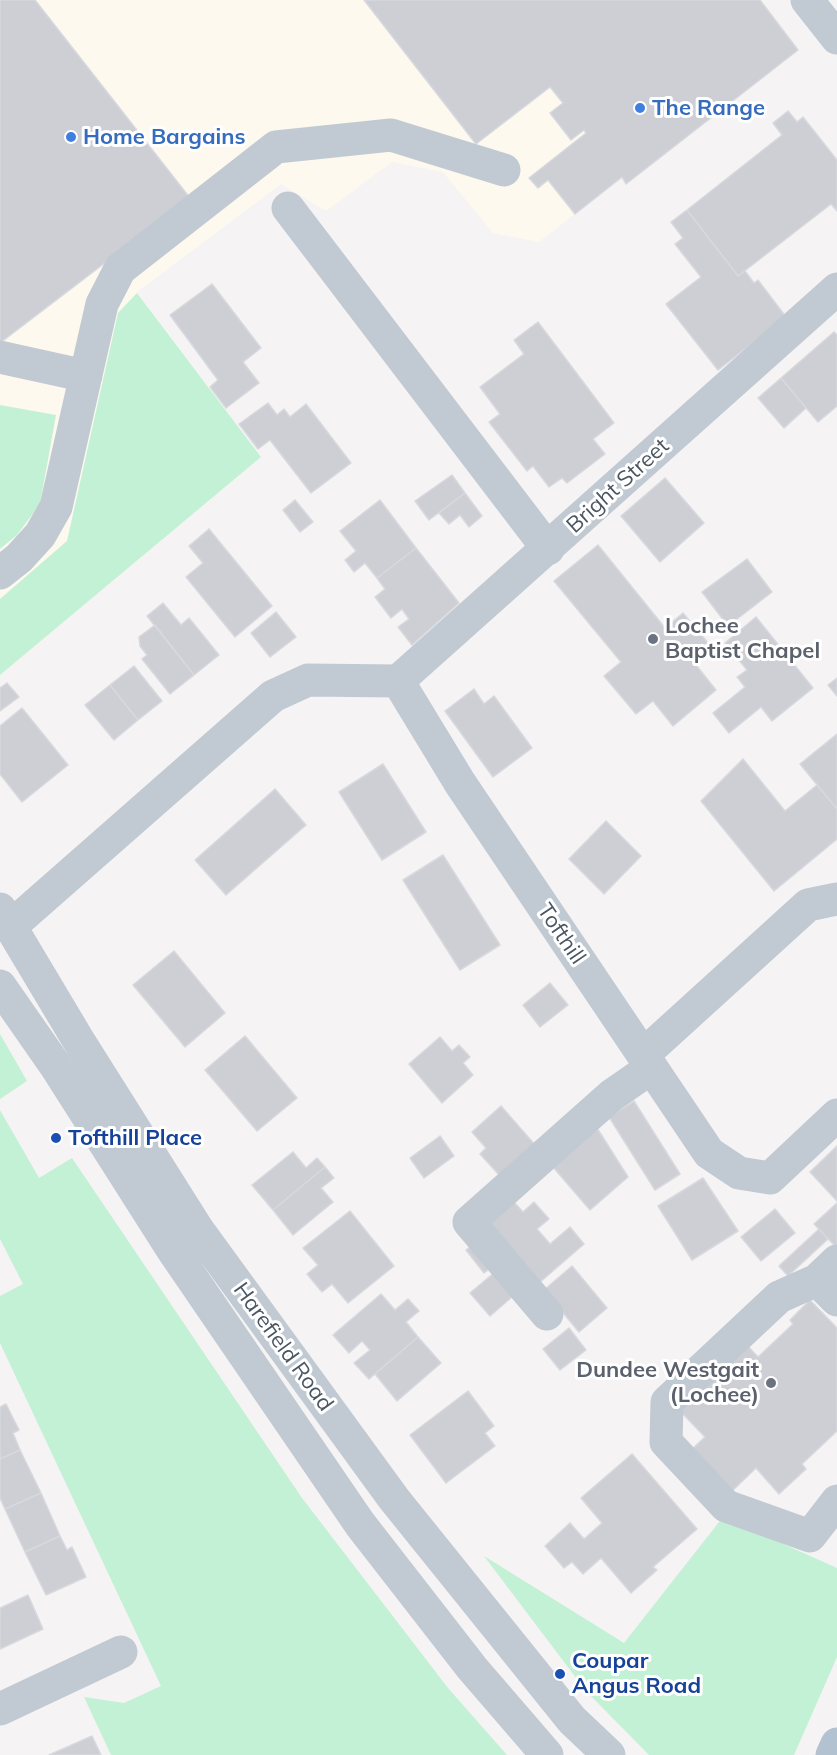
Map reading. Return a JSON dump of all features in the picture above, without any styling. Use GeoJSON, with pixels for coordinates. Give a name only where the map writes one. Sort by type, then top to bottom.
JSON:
{"type":"FeatureCollection","features":[{"type":"Feature","properties":{"kind":"main road"},"geometry":{"type":"LineString","coordinates":[[832,1755],[837,1744]]}},
{"type":"Feature","properties":{"kind":"street"},"geometry":{"type":"LineString","coordinates":[[807,0],[837,38]]}},
{"type":"Feature","properties":{"kind":"street"},"geometry":{"type":"LineString","coordinates":[[0,573],[19,558],[40,535],[56,507],[102,304],[120,269],[276,147],[391,135],[504,170]]}},
{"type":"Feature","properties":{"kind":"street"},"geometry":{"type":"LineString","coordinates":[[288,207],[548,549]]}},
{"type":"Feature","properties":{"kind":"street","name":"Bright Street"},"geometry":{"type":"LineString","coordinates":[[398,681],[837,289]]}},
{"type":"Feature","properties":{"kind":"street"},"geometry":{"type":"LineString","coordinates":[[0,357],[86,376]]}},
{"type":"Feature","properties":{"kind":"street"},"geometry":{"type":"LineString","coordinates":[[5,918],[273,696],[308,680],[398,681]]}},
{"type":"Feature","properties":{"kind":"street","name":"Tofthill"},"geometry":{"type":"LineString","coordinates":[[398,681],[460,783],[709,1154],[739,1173],[770,1178],[837,1115]]}},
{"type":"Feature","properties":{"kind":"street"},"geometry":{"type":"LineString","coordinates":[[547,1314],[470,1222],[612,1095],[808,905],[837,899]]}},
{"type":"Feature","properties":{"kind":"street","name":"Harefield Road"},"geometry":{"type":"LineString","coordinates":[[5,918],[76,1038],[205,1239],[394,1499],[572,1719],[609,1755]]}},
{"type":"Feature","properties":{"kind":"street","name":"Harefield Road"},"geometry":{"type":"LineString","coordinates":[[0,986],[55,1065],[172,1249],[360,1524],[472,1668],[547,1755]]}},
{"type":"Feature","properties":{"kind":"street"},"geometry":{"type":"LineString","coordinates":[[830,1280],[779,1297],[668,1402],[666,1442],[726,1506],[810,1536],[837,1501]]}},
{"type":"Feature","properties":{"kind":"street"},"geometry":{"type":"LineString","coordinates":[[0,1709],[122,1652]]}},
{"type":"Feature","properties":{"kind":"shaded area"},"geometry":{"type":"Polygon","coordinates":[[[0,0],[760,0],[798,50],[626,184],[621,178],[539,242],[493,233],[443,172],[392,162],[326,211],[281,184],[137,292],[261,457],[0,675],[0,0]]]}},
{"type":"Feature","properties":{"kind":"green space"},"geometry":{"type":"Polygon","coordinates":[[[137,293],[261,457],[0,675],[0,599],[67,541],[118,313],[137,293]]]}},
{"type":"Feature","properties":{"kind":"green space"},"geometry":{"type":"Polygon","coordinates":[[[0,405],[56,415],[40,504],[17,535],[0,549],[0,405]]]}},
{"type":"Feature","properties":{"kind":"green space"},"geometry":{"type":"Polygon","coordinates":[[[0,1034],[27,1081],[0,1099],[0,1034]]]}},
{"type":"Feature","properties":{"kind":"green space"},"geometry":{"type":"Polygon","coordinates":[[[0,1110],[39,1178],[72,1158],[302,1498],[448,1688],[507,1755],[111,1755],[84,1697],[124,1703],[161,1686],[0,1343],[0,1296],[23,1284],[0,1239],[0,1110]]]}},
{"type":"Feature","properties":{"kind":"green space"},"geometry":{"type":"Polygon","coordinates":[[[723,1517],[837,1568],[837,1657],[794,1755],[649,1755],[586,1691],[484,1556],[624,1643],[723,1517]]]}},
{"type":"Feature","properties":{"kind":"building","name":"Home Bargains"},"geometry":{"type":"Polygon","coordinates":[[[0,0],[35,0],[190,198],[0,343],[0,0]]]}},
{"type":"Feature","properties":{"kind":"building","name":"The Range"},"geometry":{"type":"Polygon","coordinates":[[[364,0],[760,0],[798,50],[626,184],[622,177],[575,214],[548,180],[538,188],[529,178],[586,133],[584,130],[571,140],[550,113],[563,103],[550,87],[476,144],[364,0]]]}},
{"type":"Feature","properties":{"kind":"building"},"geometry":{"type":"Polygon","coordinates":[[[788,111],[797,122],[803,117],[837,160],[837,211],[831,204],[738,276],[687,210],[782,135],[773,123],[788,111]]]}},
{"type":"Feature","properties":{"kind":"building"},"geometry":{"type":"Polygon","coordinates":[[[687,210],[738,276],[745,271],[754,283],[758,280],[786,317],[718,370],[666,304],[701,277],[675,244],[683,238],[671,222],[687,210]]]}},
{"type":"Feature","properties":{"kind":"building"},"geometry":{"type":"Polygon","coordinates":[[[212,284],[261,348],[243,362],[259,383],[226,408],[210,387],[218,380],[170,315],[212,284]]]}},
{"type":"Feature","properties":{"kind":"building"},"geometry":{"type":"Polygon","coordinates":[[[538,322],[614,423],[593,439],[605,454],[567,483],[562,478],[549,487],[533,466],[527,471],[489,422],[500,414],[480,387],[524,354],[514,340],[538,322]]]}},
{"type":"Feature","properties":{"kind":"building"},"geometry":{"type":"Polygon","coordinates":[[[834,332],[837,335],[837,406],[818,422],[781,378],[834,332]]]}},
{"type":"Feature","properties":{"kind":"building"},"geometry":{"type":"Polygon","coordinates":[[[781,378],[806,408],[784,428],[758,398],[781,378]]]}},
{"type":"Feature","properties":{"kind":"building"},"geometry":{"type":"Polygon","coordinates":[[[268,403],[277,415],[284,409],[290,417],[306,404],[351,463],[311,493],[270,440],[258,449],[239,424],[268,403]]]}},
{"type":"Feature","properties":{"kind":"building"},"geometry":{"type":"Polygon","coordinates":[[[452,475],[465,493],[429,520],[415,501],[452,475]]]}},
{"type":"Feature","properties":{"kind":"building"},"geometry":{"type":"Polygon","coordinates":[[[665,478],[704,523],[660,562],[621,516],[665,478]]]}},
{"type":"Feature","properties":{"kind":"building"},"geometry":{"type":"Polygon","coordinates":[[[465,493],[482,516],[469,527],[460,515],[449,524],[439,513],[465,493]]]}},
{"type":"Feature","properties":{"kind":"building"},"geometry":{"type":"Polygon","coordinates":[[[295,500],[313,522],[300,532],[283,510],[295,500]]]}},
{"type":"Feature","properties":{"kind":"building"},"geometry":{"type":"Polygon","coordinates":[[[380,500],[416,548],[377,578],[365,563],[354,572],[345,560],[356,551],[340,531],[380,500]]]}},
{"type":"Feature","properties":{"kind":"building"},"geometry":{"type":"Polygon","coordinates":[[[209,529],[272,606],[235,637],[186,577],[203,563],[189,546],[209,529]]]}},
{"type":"Feature","properties":{"kind":"building","name":"Lochee Baptist Chapel"},"geometry":{"type":"Polygon","coordinates":[[[598,545],[665,628],[683,613],[714,650],[696,665],[716,690],[673,726],[653,701],[636,714],[604,676],[621,662],[554,581],[598,545]]]}},
{"type":"Feature","properties":{"kind":"building"},"geometry":{"type":"Polygon","coordinates":[[[416,548],[459,603],[412,645],[398,627],[409,619],[402,609],[391,618],[375,597],[385,589],[377,578],[416,548]]]}},
{"type":"Feature","properties":{"kind":"building"},"geometry":{"type":"Polygon","coordinates":[[[747,559],[772,592],[728,626],[702,592],[747,559]]]}},
{"type":"Feature","properties":{"kind":"building"},"geometry":{"type":"Polygon","coordinates":[[[163,603],[181,625],[189,618],[219,655],[194,675],[147,616],[163,603]]]}},
{"type":"Feature","properties":{"kind":"building"},"geometry":{"type":"Polygon","coordinates":[[[276,612],[296,637],[270,657],[251,633],[276,612]]]}},
{"type":"Feature","properties":{"kind":"building"},"geometry":{"type":"Polygon","coordinates":[[[756,617],[813,688],[772,721],[761,707],[729,733],[713,713],[745,687],[737,677],[747,670],[725,643],[756,617]]]}},
{"type":"Feature","properties":{"kind":"building"},"geometry":{"type":"Polygon","coordinates":[[[155,625],[194,675],[170,694],[142,659],[147,655],[140,646],[139,637],[155,625]]]}},
{"type":"Feature","properties":{"kind":"building"},"geometry":{"type":"Polygon","coordinates":[[[134,666],[162,701],[138,720],[110,685],[134,666]]]}},
{"type":"Feature","properties":{"kind":"building"},"geometry":{"type":"Polygon","coordinates":[[[837,678],[837,696],[828,685],[837,678]]]}},
{"type":"Feature","properties":{"kind":"building"},"geometry":{"type":"Polygon","coordinates":[[[7,683],[19,697],[0,711],[0,688],[7,683]]]}},
{"type":"Feature","properties":{"kind":"building"},"geometry":{"type":"Polygon","coordinates":[[[110,685],[138,720],[114,740],[85,705],[110,685]]]}},
{"type":"Feature","properties":{"kind":"building"},"geometry":{"type":"Polygon","coordinates":[[[474,689],[484,704],[494,696],[532,748],[493,777],[445,711],[474,689]]]}},
{"type":"Feature","properties":{"kind":"building"},"geometry":{"type":"Polygon","coordinates":[[[22,708],[68,765],[22,802],[0,774],[0,726],[22,708]]]}},
{"type":"Feature","properties":{"kind":"building"},"geometry":{"type":"Polygon","coordinates":[[[837,734],[837,809],[800,764],[837,734]]]}},
{"type":"Feature","properties":{"kind":"building"},"geometry":{"type":"Polygon","coordinates":[[[743,759],[785,811],[817,785],[837,809],[837,839],[774,891],[701,801],[743,759]]]}},
{"type":"Feature","properties":{"kind":"building"},"geometry":{"type":"Polygon","coordinates":[[[383,764],[426,832],[382,860],[339,792],[383,764]]]}},
{"type":"Feature","properties":{"kind":"building"},"geometry":{"type":"Polygon","coordinates":[[[275,789],[306,825],[226,895],[195,860],[275,789]]]}},
{"type":"Feature","properties":{"kind":"building"},"geometry":{"type":"Polygon","coordinates":[[[606,821],[641,856],[604,894],[569,859],[606,821]]]}},
{"type":"Feature","properties":{"kind":"building"},"geometry":{"type":"Polygon","coordinates":[[[443,855],[500,945],[460,970],[403,880],[443,855]]]}},
{"type":"Feature","properties":{"kind":"building"},"geometry":{"type":"Polygon","coordinates":[[[174,951],[225,1013],[185,1047],[133,985],[174,951]]]}},
{"type":"Feature","properties":{"kind":"building"},"geometry":{"type":"Polygon","coordinates":[[[550,983],[568,1005],[540,1027],[523,1005],[550,983]]]}},
{"type":"Feature","properties":{"kind":"building"},"geometry":{"type":"Polygon","coordinates":[[[245,1036],[297,1098],[257,1131],[205,1070],[245,1036]]]}},
{"type":"Feature","properties":{"kind":"building"},"geometry":{"type":"Polygon","coordinates":[[[440,1037],[452,1051],[459,1045],[470,1057],[463,1063],[473,1075],[442,1103],[409,1064],[440,1037]]]}},
{"type":"Feature","properties":{"kind":"building"},"geometry":{"type":"Polygon","coordinates":[[[634,1101],[680,1174],[655,1190],[609,1117],[634,1101]]]}},
{"type":"Feature","properties":{"kind":"building"},"geometry":{"type":"Polygon","coordinates":[[[501,1106],[536,1146],[501,1177],[480,1154],[486,1148],[472,1132],[501,1106]]]}},
{"type":"Feature","properties":{"kind":"building"},"geometry":{"type":"Polygon","coordinates":[[[597,1128],[628,1177],[590,1210],[553,1167],[597,1128]]]}},
{"type":"Feature","properties":{"kind":"building"},"geometry":{"type":"Polygon","coordinates":[[[440,1136],[454,1156],[424,1178],[410,1158],[440,1136]]]}},
{"type":"Feature","properties":{"kind":"building"},"geometry":{"type":"Polygon","coordinates":[[[837,1146],[837,1201],[810,1172],[837,1146]]]}},
{"type":"Feature","properties":{"kind":"building"},"geometry":{"type":"Polygon","coordinates":[[[293,1152],[306,1168],[317,1158],[325,1167],[273,1210],[252,1185],[293,1152]]]}},
{"type":"Feature","properties":{"kind":"building"},"geometry":{"type":"Polygon","coordinates":[[[325,1167],[334,1178],[321,1188],[333,1202],[293,1235],[273,1210],[325,1167]]]}},
{"type":"Feature","properties":{"kind":"building"},"geometry":{"type":"Polygon","coordinates":[[[703,1178],[738,1231],[692,1260],[658,1206],[703,1178]]]}},
{"type":"Feature","properties":{"kind":"building"},"geometry":{"type":"Polygon","coordinates":[[[514,1202],[523,1212],[534,1202],[549,1219],[537,1229],[550,1244],[570,1227],[584,1244],[539,1283],[488,1225],[514,1202]]]}},
{"type":"Feature","properties":{"kind":"building"},"geometry":{"type":"Polygon","coordinates":[[[837,1203],[837,1244],[835,1246],[814,1224],[837,1203]]]}},
{"type":"Feature","properties":{"kind":"building"},"geometry":{"type":"Polygon","coordinates":[[[775,1209],[795,1233],[761,1261],[741,1237],[775,1209]]]}},
{"type":"Feature","properties":{"kind":"building"},"geometry":{"type":"Polygon","coordinates":[[[350,1211],[394,1266],[348,1303],[332,1284],[322,1292],[307,1274],[318,1265],[303,1248],[350,1211]]]}},
{"type":"Feature","properties":{"kind":"building"},"geometry":{"type":"Polygon","coordinates":[[[819,1229],[828,1239],[788,1276],[779,1266],[819,1229]]]}},
{"type":"Feature","properties":{"kind":"building"},"geometry":{"type":"Polygon","coordinates":[[[479,1240],[497,1263],[484,1273],[466,1250],[479,1240]]]}},
{"type":"Feature","properties":{"kind":"building"},"geometry":{"type":"Polygon","coordinates":[[[572,1266],[607,1308],[579,1332],[544,1290],[572,1266]]]}},
{"type":"Feature","properties":{"kind":"building"},"geometry":{"type":"Polygon","coordinates":[[[501,1267],[520,1290],[490,1316],[470,1293],[501,1267]]]}},
{"type":"Feature","properties":{"kind":"building"},"geometry":{"type":"Polygon","coordinates":[[[381,1294],[395,1310],[408,1299],[419,1311],[406,1322],[418,1337],[369,1379],[354,1363],[370,1350],[362,1341],[349,1353],[333,1335],[381,1294]]]}},
{"type":"Feature","properties":{"kind":"building","name":"Dundee Westgait (Lochee)"},"geometry":{"type":"Polygon","coordinates":[[[810,1300],[837,1328],[837,1431],[802,1464],[806,1469],[779,1494],[756,1468],[729,1494],[689,1452],[705,1437],[678,1409],[746,1344],[758,1357],[793,1324],[790,1320],[810,1300]]]}},
{"type":"Feature","properties":{"kind":"building"},"geometry":{"type":"Polygon","coordinates":[[[569,1328],[586,1350],[560,1370],[543,1349],[569,1328]]]}},
{"type":"Feature","properties":{"kind":"building"},"geometry":{"type":"Polygon","coordinates":[[[418,1337],[441,1363],[397,1401],[375,1374],[418,1337]]]}},
{"type":"Feature","properties":{"kind":"building"},"geometry":{"type":"Polygon","coordinates":[[[468,1391],[494,1426],[485,1433],[495,1446],[446,1483],[410,1435],[468,1391]]]}},
{"type":"Feature","properties":{"kind":"building"},"geometry":{"type":"Polygon","coordinates":[[[6,1404],[19,1430],[13,1433],[20,1450],[0,1459],[0,1407],[6,1404]]]}},
{"type":"Feature","properties":{"kind":"building"},"geometry":{"type":"Polygon","coordinates":[[[20,1450],[41,1493],[5,1509],[0,1498],[0,1459],[20,1450]]]}},
{"type":"Feature","properties":{"kind":"building"},"geometry":{"type":"Polygon","coordinates":[[[632,1454],[697,1529],[653,1567],[657,1570],[631,1593],[601,1558],[583,1574],[572,1562],[564,1568],[545,1546],[570,1523],[584,1539],[602,1523],[581,1498],[632,1454]]]}},
{"type":"Feature","properties":{"kind":"building"},"geometry":{"type":"Polygon","coordinates":[[[41,1493],[60,1536],[25,1552],[5,1509],[41,1493]]]}},
{"type":"Feature","properties":{"kind":"building"},"geometry":{"type":"Polygon","coordinates":[[[60,1536],[67,1550],[72,1547],[86,1577],[46,1595],[25,1552],[60,1536]]]}},
{"type":"Feature","properties":{"kind":"building"},"geometry":{"type":"Polygon","coordinates":[[[28,1595],[43,1629],[0,1649],[0,1608],[28,1595]]]}},
{"type":"Feature","properties":{"kind":"building"},"geometry":{"type":"Polygon","coordinates":[[[92,1736],[101,1755],[49,1755],[92,1736]]]}},
{"type":"Feature","properties":{"kind":"place","name":"The Range"},"geometry":{"type":"Point","coordinates":[640,108]}},
{"type":"Feature","properties":{"kind":"place","name":"Home Bargains"},"geometry":{"type":"Point","coordinates":[71,137]}},
{"type":"Feature","properties":{"kind":"place","name":"Lochee Baptist Chapel"},"geometry":{"type":"Point","coordinates":[653,639]}},
{"type":"Feature","properties":{"kind":"place","name":"Tofthill Place"},"geometry":{"type":"Point","coordinates":[56,1138]}},
{"type":"Feature","properties":{"kind":"place","name":"Dundee Westgait (Lochee)"},"geometry":{"type":"Point","coordinates":[771,1383]}},
{"type":"Feature","properties":{"kind":"place","name":"Coupar Angus Road"},"geometry":{"type":"Point","coordinates":[560,1674]}}]}
